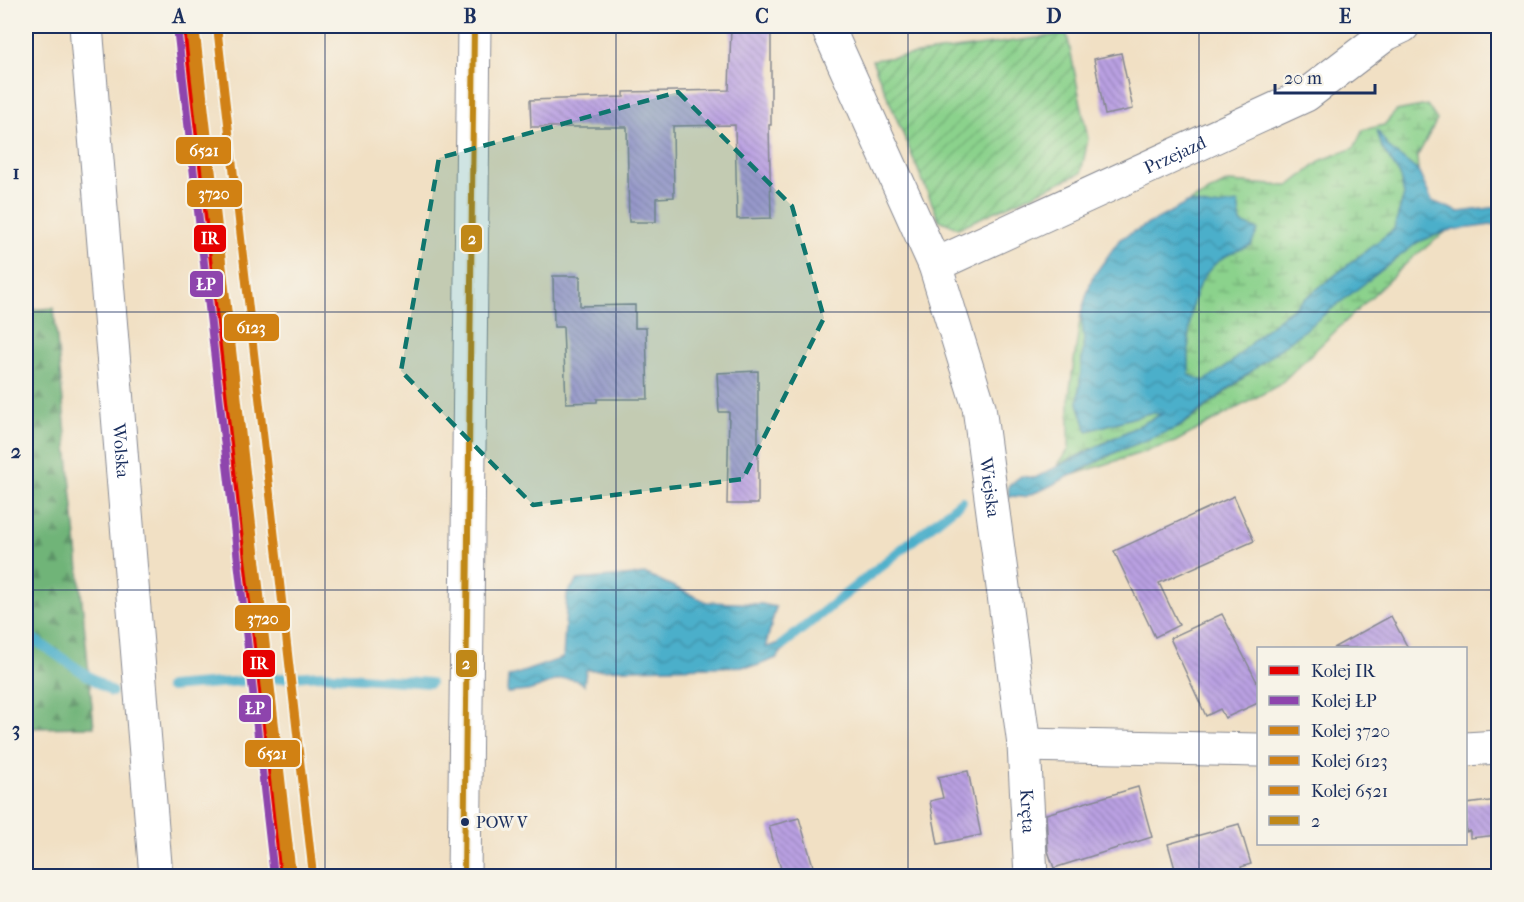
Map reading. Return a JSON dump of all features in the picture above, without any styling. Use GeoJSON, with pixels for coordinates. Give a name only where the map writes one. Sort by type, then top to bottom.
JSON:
{"type":"FeatureCollection","features":[{"type":"Feature","properties":{"kind":"street","name":"Wolska"},"geometry":{"type":"LineString","coordinates":[[86,26],[156,876]]}},
{"type":"Feature","properties":{"kind":"street"},"geometry":{"type":"LineString","coordinates":[[464,876],[474,26]]}},
{"type":"Feature","properties":{"kind":"street","name":"Wiejska"},"geometry":{"type":"LineString","coordinates":[[827,26],[935,265],[979,407],[1024,745]]}},
{"type":"Feature","properties":{"kind":"street","name":"Przejazd"},"geometry":{"type":"LineString","coordinates":[[935,265],[1306,95],[1386,34],[1403,26]]}},
{"type":"Feature","properties":{"kind":"street"},"geometry":{"type":"LineString","coordinates":[[1024,745],[1257,750]]}},
{"type":"Feature","properties":{"kind":"street","name":"Kręta"},"geometry":{"type":"LineString","coordinates":[[1024,745],[1031,876]]}},
{"type":"Feature","properties":{"kind":"street"},"geometry":{"type":"LineString","coordinates":[[1467,749],[1498,747]]}},
{"type":"Feature","properties":{"kind":"highlighted area"},"geometry":{"type":"Polygon","coordinates":[[[678,92],[792,206],[824,318],[743,479],[533,505],[401,371],[439,158],[678,92]]]}},
{"type":"Feature","properties":{"kind":"green space"},"geometry":{"type":"Polygon","coordinates":[[[1067,34],[1088,139],[1081,173],[958,228],[939,220],[872,60],[1067,34]]]}},
{"type":"Feature","properties":{"kind":"green space"},"geometry":{"type":"Polygon","coordinates":[[[1427,105],[1437,120],[1417,157],[1418,171],[1389,148],[1378,133],[1382,148],[1400,175],[1404,195],[1394,229],[1261,333],[1231,363],[1204,381],[1189,376],[1189,328],[1194,297],[1200,283],[1221,259],[1251,245],[1241,223],[1238,203],[1211,207],[1189,202],[1228,182],[1289,186],[1322,160],[1354,148],[1363,130],[1384,125],[1396,111],[1427,105]]]}},
{"type":"Feature","properties":{"kind":"green space"},"geometry":{"type":"Polygon","coordinates":[[[1447,231],[1412,258],[1279,385],[1175,442],[1072,475],[1118,451],[1179,427],[1196,416],[1315,320],[1418,242],[1447,231]]]}},
{"type":"Feature","properties":{"kind":"green space"},"geometry":{"type":"Polygon","coordinates":[[[54,308],[94,727],[26,728],[26,310],[54,308]]]}},
{"type":"Feature","properties":{"kind":"green space"},"geometry":{"type":"Polygon","coordinates":[[[1081,313],[1084,339],[1078,403],[1087,431],[1149,413],[1164,413],[1057,466],[1069,449],[1069,396],[1081,313]]]}},
{"type":"Feature","properties":{"kind":"water"},"geometry":{"type":"Polygon","coordinates":[[[1377,130],[1389,148],[1418,171],[1432,201],[1459,212],[1498,207],[1498,224],[1447,231],[1418,242],[1179,427],[1118,451],[1044,489],[1024,497],[1009,496],[1008,486],[1021,476],[1035,478],[1162,414],[1149,413],[1087,431],[1078,403],[1084,339],[1081,313],[1092,278],[1120,239],[1189,202],[1211,207],[1238,203],[1241,223],[1258,230],[1251,245],[1221,259],[1200,283],[1189,327],[1189,375],[1204,381],[1231,363],[1261,333],[1394,229],[1404,195],[1400,175],[1382,148],[1377,130]]]}},
{"type":"Feature","properties":{"kind":"water"},"geometry":{"type":"Polygon","coordinates":[[[646,574],[707,602],[762,604],[776,607],[765,648],[792,638],[777,658],[756,666],[586,670],[584,685],[571,679],[564,679],[531,690],[507,693],[508,677],[563,658],[567,593],[578,580],[646,574]]]}},
{"type":"Feature","properties":{"kind":"building"},"geometry":{"type":"Polygon","coordinates":[[[731,26],[771,26],[771,125],[769,125],[771,218],[737,219],[735,125],[673,126],[674,197],[656,198],[656,222],[629,222],[627,127],[531,127],[530,100],[624,97],[624,92],[729,90],[731,26]]]}},
{"type":"Feature","properties":{"kind":"building"},"geometry":{"type":"Polygon","coordinates":[[[1121,53],[1133,109],[1105,115],[1094,59],[1121,53]]]}},
{"type":"Feature","properties":{"kind":"building"},"geometry":{"type":"Polygon","coordinates":[[[553,276],[580,276],[580,306],[635,305],[635,328],[646,328],[648,399],[597,399],[597,402],[566,403],[563,327],[554,327],[553,276]]]}},
{"type":"Feature","properties":{"kind":"building"},"geometry":{"type":"Polygon","coordinates":[[[758,371],[758,504],[727,504],[729,412],[719,412],[717,373],[758,371]]]}},
{"type":"Feature","properties":{"kind":"building"},"geometry":{"type":"Polygon","coordinates":[[[1234,496],[1254,541],[1159,583],[1179,625],[1155,637],[1114,551],[1234,496]]]}},
{"type":"Feature","properties":{"kind":"building"},"geometry":{"type":"Polygon","coordinates":[[[1222,614],[1257,682],[1257,703],[1225,718],[1220,709],[1206,716],[1170,638],[1222,614]]]}},
{"type":"Feature","properties":{"kind":"building"},"geometry":{"type":"Polygon","coordinates":[[[1391,616],[1407,647],[1335,647],[1391,616]]]}},
{"type":"Feature","properties":{"kind":"building"},"geometry":{"type":"Polygon","coordinates":[[[968,771],[981,835],[938,844],[930,801],[943,798],[938,777],[968,771]]]}},
{"type":"Feature","properties":{"kind":"building"},"geometry":{"type":"Polygon","coordinates":[[[1138,787],[1152,837],[1054,868],[1048,851],[1046,814],[1138,787]]]}},
{"type":"Feature","properties":{"kind":"building"},"geometry":{"type":"Polygon","coordinates":[[[1498,800],[1498,835],[1470,838],[1470,831],[1467,832],[1467,804],[1498,800]]]}},
{"type":"Feature","properties":{"kind":"building"},"geometry":{"type":"Polygon","coordinates":[[[799,818],[816,876],[783,876],[769,826],[799,818]]]}},
{"type":"Feature","properties":{"kind":"building"},"geometry":{"type":"Polygon","coordinates":[[[1239,824],[1251,864],[1241,867],[1243,876],[1177,876],[1168,844],[1239,824]]]}},
{"type":"Feature","properties":{"kind":"waterway"},"geometry":{"type":"LineString","coordinates":[[782,645],[962,501]]}},
{"type":"Feature","properties":{"kind":"waterway"},"geometry":{"type":"LineString","coordinates":[[26,634],[112,692]]}},
{"type":"Feature","properties":{"kind":"waterway"},"geometry":{"type":"LineString","coordinates":[[169,687],[320,675],[430,683]]}},
{"type":"Feature","properties":{"kind":"rail line","name":"IR"},"geometry":{"type":"LineString","coordinates":[[186,26],[283,876]]}},
{"type":"Feature","properties":{"kind":"rail line","name":"3720"},"geometry":{"type":"LineString","coordinates":[[195,26],[292,875]]}},
{"type":"Feature","properties":{"kind":"rail line","name":"6123"},"geometry":{"type":"LineString","coordinates":[[217,26],[313,875]]}},
{"type":"Feature","properties":{"kind":"rail line","name":"ŁP"},"geometry":{"type":"LineString","coordinates":[[177,27],[274,876]]}},
{"type":"Feature","properties":{"kind":"rail line","name":"6521"},"geometry":{"type":"LineString","coordinates":[[190,28],[286,876]]}},
{"type":"Feature","properties":{"kind":"transit line","name":"2"},"geometry":{"type":"LineString","coordinates":[[464,876],[474,26]]}},
{"type":"Feature","properties":{"kind":"place","name":"POW V"},"geometry":{"type":"Point","coordinates":[465,822]}}]}
